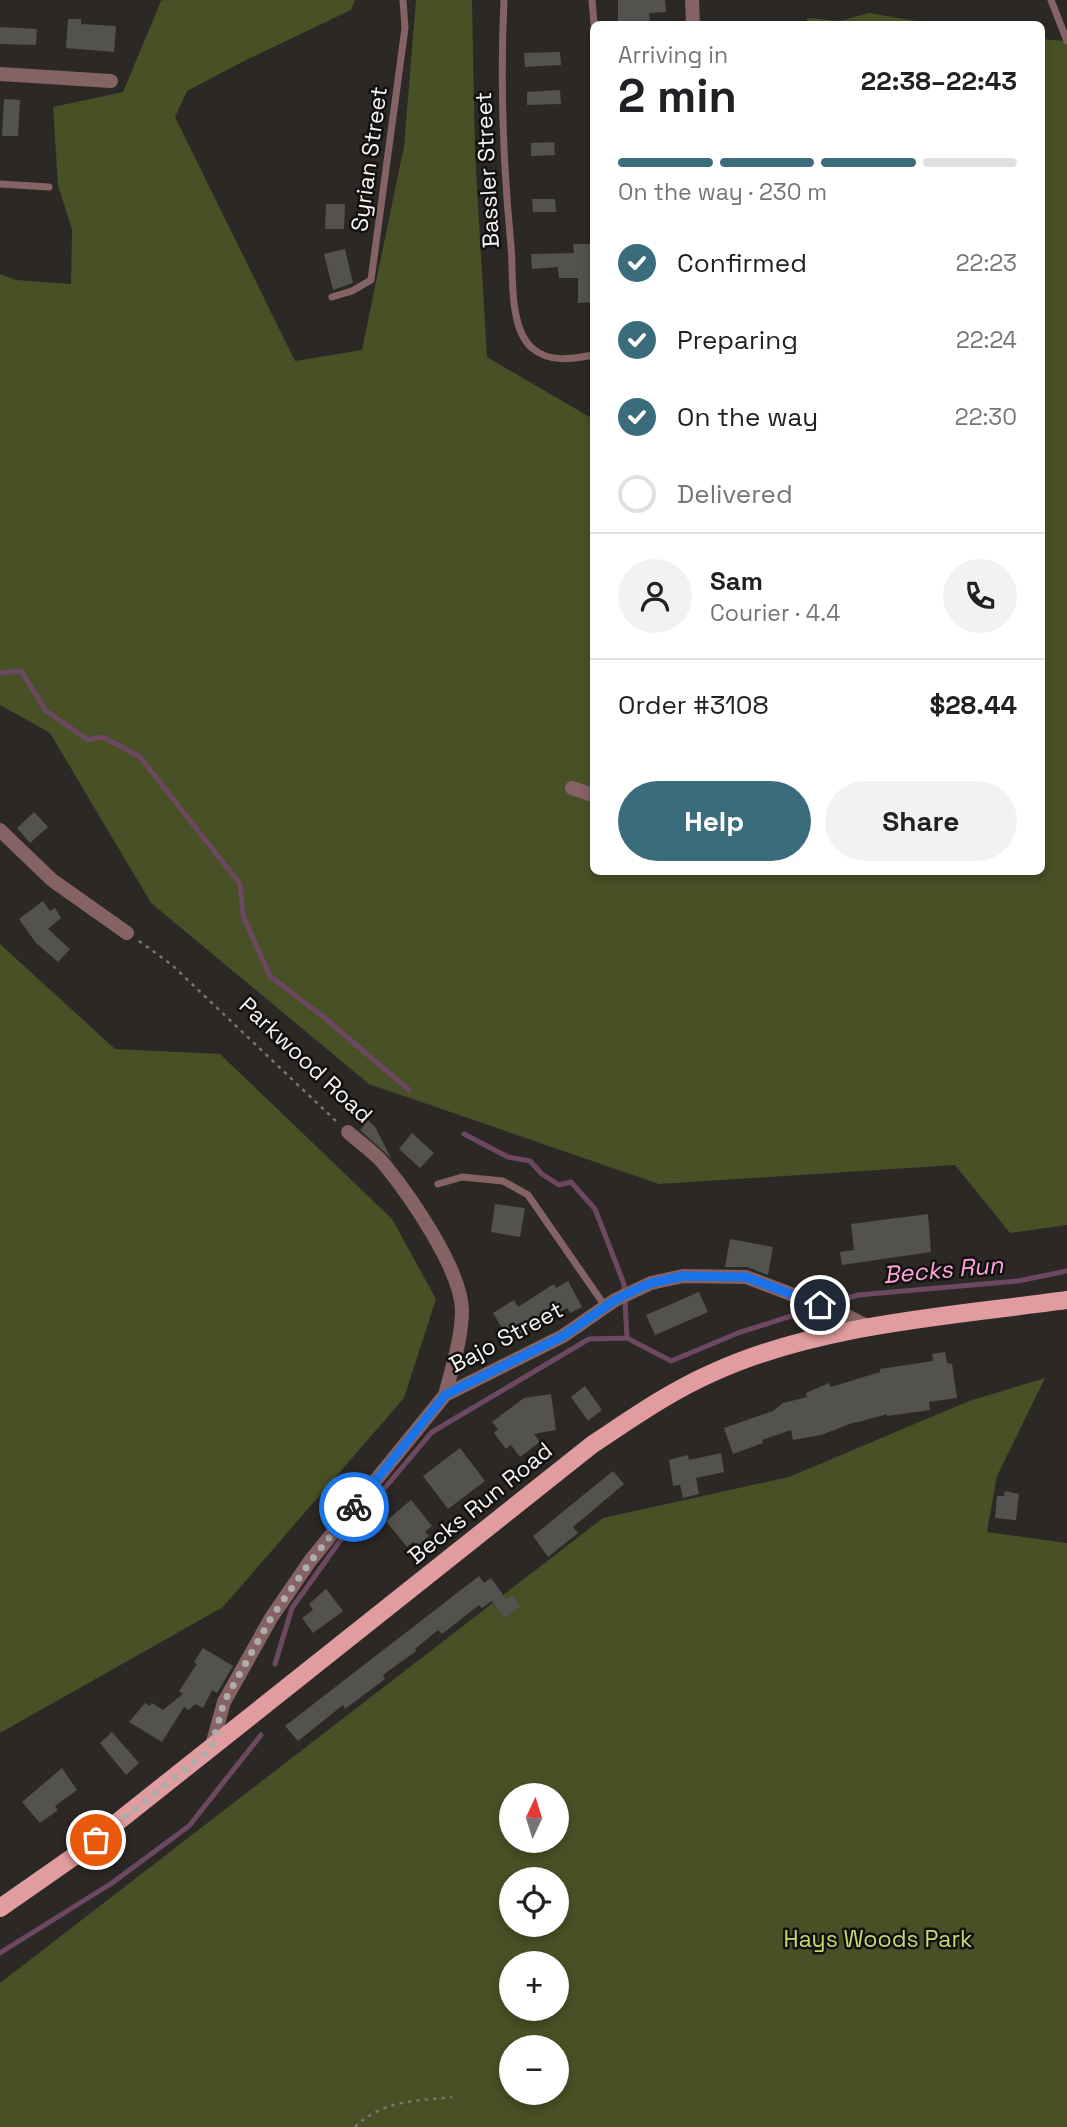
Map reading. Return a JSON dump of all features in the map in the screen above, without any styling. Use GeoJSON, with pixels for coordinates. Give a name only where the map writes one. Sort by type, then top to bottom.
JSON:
{"type":"FeatureCollection","features":[{"type":"Feature","properties":{"kind":"main road","name":"Becks Run Road"},"geometry":{"type":"LineString","coordinates":[[0,1908],[76,1855],[593,1444],[665,1396],[713,1372],[764,1353],[817,1338],[1067,1300]]}},
{"type":"Feature","properties":{"kind":"street"},"geometry":{"type":"LineString","coordinates":[[692,0],[693,21]]}},
{"type":"Feature","properties":{"kind":"street"},"geometry":{"type":"LineString","coordinates":[[0,75],[111,82]]}},
{"type":"Feature","properties":{"kind":"street"},"geometry":{"type":"LineString","coordinates":[[572,788],[590,794]]}},
{"type":"Feature","properties":{"kind":"street"},"geometry":{"type":"LineString","coordinates":[[0,830],[52,880],[127,933]]}},
{"type":"Feature","properties":{"kind":"street","name":"Parkwood Road"},"geometry":{"type":"LineString","coordinates":[[348,1132],[383,1162],[431,1232],[455,1279],[462,1309],[457,1346],[445,1395]]}},
{"type":"Feature","properties":{"kind":"street","name":"Bajo Street"},"geometry":{"type":"LineString","coordinates":[[211,1749],[224,1702],[271,1618],[310,1562],[445,1395],[563,1336],[610,1303],[635,1290],[651,1283],[683,1276],[746,1277],[841,1313],[871,1328]]}},
{"type":"Feature","properties":{"kind":"lane","name":"Syrian Street"},"geometry":{"type":"LineString","coordinates":[[332,297],[352,291],[371,280],[405,28],[403,0]]}},
{"type":"Feature","properties":{"kind":"lane","name":"Bassler Street"},"geometry":{"type":"LineString","coordinates":[[504,0],[501,73],[507,205],[516,314],[522,337],[532,349],[550,357],[569,360],[590,356]]}},
{"type":"Feature","properties":{"kind":"lane"},"geometry":{"type":"LineString","coordinates":[[592,0],[594,21]]}},
{"type":"Feature","properties":{"kind":"lane"},"geometry":{"type":"LineString","coordinates":[[1051,0],[1067,40]]}},
{"type":"Feature","properties":{"kind":"lane"},"geometry":{"type":"LineString","coordinates":[[0,184],[50,187]]}},
{"type":"Feature","properties":{"kind":"lane"},"geometry":{"type":"LineString","coordinates":[[438,1184],[462,1177],[503,1181],[528,1195],[610,1303]]}},
{"type":"Feature","properties":{"kind":"path","name":"Parkwood Road"},"geometry":{"type":"LineString","coordinates":[[127,933],[172,965],[348,1132]]}},
{"type":"Feature","properties":{"kind":"path"},"geometry":{"type":"LineString","coordinates":[[355,2127],[370,2113],[392,2105],[452,2096]]}},
{"type":"Feature","properties":{"kind":"green space"},"geometry":{"type":"Polygon","coordinates":[[[355,0],[351,10],[187,91],[175,117],[295,361],[362,350],[404,146],[416,0],[472,0],[475,153],[487,357],[590,417],[590,875],[1045,875],[1045,39],[1067,41],[1067,1225],[1010,1233],[955,1165],[659,1184],[369,1084],[151,903],[50,733],[0,705],[0,274],[16,280],[71,284],[72,230],[58,185],[53,107],[123,92],[161,1],[355,0]]]}},
{"type":"Feature","properties":{"kind":"green space"},"geometry":{"type":"Polygon","coordinates":[[[869,13],[916,21],[839,21],[869,13]]]}},
{"type":"Feature","properties":{"kind":"green space"},"geometry":{"type":"Polygon","coordinates":[[[807,18],[839,21],[808,21],[807,18]]]}},
{"type":"Feature","properties":{"kind":"green space"},"geometry":{"type":"Polygon","coordinates":[[[0,944],[115,1049],[220,1054],[392,1219],[436,1299],[404,1398],[223,1607],[0,1733],[0,944]]]}},
{"type":"Feature","properties":{"kind":"green space","name":"Hays Woods Park"},"geometry":{"type":"Polygon","coordinates":[[[1045,1378],[997,1476],[987,1532],[1067,1543],[1067,2127],[0,2127],[0,1983],[603,1518],[789,1477],[969,1401],[1045,1378]]]}},
{"type":"Feature","properties":{"kind":"building"},"geometry":{"type":"Polygon","coordinates":[[[618,0],[665,0],[666,12],[649,13],[650,21],[618,21],[618,0]]]}},
{"type":"Feature","properties":{"kind":"building"},"geometry":{"type":"Polygon","coordinates":[[[68,19],[81,19],[81,24],[116,26],[114,52],[66,48],[68,19]]]}},
{"type":"Feature","properties":{"kind":"building"},"geometry":{"type":"Polygon","coordinates":[[[0,27],[37,29],[36,45],[0,44],[0,27]]]}},
{"type":"Feature","properties":{"kind":"building"},"geometry":{"type":"Polygon","coordinates":[[[560,52],[561,65],[525,67],[524,53],[560,52]]]}},
{"type":"Feature","properties":{"kind":"building"},"geometry":{"type":"Polygon","coordinates":[[[560,90],[561,104],[527,105],[527,92],[560,90]]]}},
{"type":"Feature","properties":{"kind":"building"},"geometry":{"type":"Polygon","coordinates":[[[4,99],[20,100],[18,136],[2,136],[4,99]]]}},
{"type":"Feature","properties":{"kind":"building"},"geometry":{"type":"Polygon","coordinates":[[[554,142],[555,155],[531,156],[531,143],[554,142]]]}},
{"type":"Feature","properties":{"kind":"building"},"geometry":{"type":"Polygon","coordinates":[[[532,199],[555,199],[556,212],[533,212],[532,199]]]}},
{"type":"Feature","properties":{"kind":"building"},"geometry":{"type":"Polygon","coordinates":[[[326,204],[345,204],[344,229],[325,229],[326,204]]]}},
{"type":"Feature","properties":{"kind":"building"},"geometry":{"type":"Polygon","coordinates":[[[573,244],[590,244],[590,302],[578,303],[578,278],[559,278],[558,267],[532,269],[531,254],[574,253],[573,244]]]}},
{"type":"Feature","properties":{"kind":"building"},"geometry":{"type":"Polygon","coordinates":[[[345,249],[353,283],[333,290],[324,254],[345,249]]]}},
{"type":"Feature","properties":{"kind":"building"},"geometry":{"type":"Polygon","coordinates":[[[34,812],[48,827],[30,843],[17,828],[34,812]]]}},
{"type":"Feature","properties":{"kind":"building"},"geometry":{"type":"Polygon","coordinates":[[[43,901],[50,911],[55,908],[61,918],[48,929],[70,949],[58,962],[36,943],[19,919],[43,901]]]}},
{"type":"Feature","properties":{"kind":"building"},"geometry":{"type":"Polygon","coordinates":[[[368,1120],[375,1127],[391,1158],[360,1130],[368,1120]]]}},
{"type":"Feature","properties":{"kind":"building"},"geometry":{"type":"Polygon","coordinates":[[[412,1133],[434,1153],[420,1168],[399,1149],[412,1133]]]}},
{"type":"Feature","properties":{"kind":"building"},"geometry":{"type":"Polygon","coordinates":[[[495,1204],[525,1208],[520,1237],[491,1232],[495,1204]]]}},
{"type":"Feature","properties":{"kind":"building"},"geometry":{"type":"Polygon","coordinates":[[[928,1214],[931,1252],[842,1265],[840,1252],[854,1250],[851,1224],[928,1214]]]}},
{"type":"Feature","properties":{"kind":"building"},"geometry":{"type":"Polygon","coordinates":[[[730,1239],[773,1247],[768,1275],[747,1267],[725,1267],[730,1239]]]}},
{"type":"Feature","properties":{"kind":"building"},"geometry":{"type":"Polygon","coordinates":[[[568,1281],[582,1307],[570,1313],[567,1308],[510,1341],[493,1313],[514,1300],[518,1307],[554,1284],[556,1288],[568,1281]]]}},
{"type":"Feature","properties":{"kind":"building"},"geometry":{"type":"Polygon","coordinates":[[[699,1292],[708,1312],[655,1335],[646,1315],[699,1292]]]}},
{"type":"Feature","properties":{"kind":"building"},"geometry":{"type":"Polygon","coordinates":[[[945,1352],[947,1363],[952,1364],[957,1398],[929,1402],[930,1410],[887,1414],[821,1435],[793,1440],[791,1430],[733,1454],[724,1428],[773,1411],[783,1403],[807,1397],[806,1393],[829,1383],[831,1387],[880,1372],[880,1369],[933,1361],[932,1354],[945,1352]]]}},
{"type":"Feature","properties":{"kind":"building"},"geometry":{"type":"Polygon","coordinates":[[[585,1386],[602,1410],[588,1421],[571,1397],[585,1386]]]}},
{"type":"Feature","properties":{"kind":"building"},"geometry":{"type":"Polygon","coordinates":[[[551,1394],[556,1430],[534,1434],[540,1442],[520,1457],[511,1445],[506,1449],[494,1433],[498,1429],[492,1422],[524,1398],[551,1394]]]}},
{"type":"Feature","properties":{"kind":"building"},"geometry":{"type":"Polygon","coordinates":[[[460,1448],[485,1481],[448,1509],[423,1476],[460,1448]]]}},
{"type":"Feature","properties":{"kind":"building"},"geometry":{"type":"Polygon","coordinates":[[[721,1453],[724,1472],[696,1478],[699,1494],[683,1498],[680,1485],[673,1486],[669,1460],[688,1455],[689,1460],[721,1453]]]}},
{"type":"Feature","properties":{"kind":"building"},"geometry":{"type":"Polygon","coordinates":[[[613,1471],[624,1484],[573,1527],[578,1533],[548,1557],[533,1536],[613,1471]]]}},
{"type":"Feature","properties":{"kind":"building"},"geometry":{"type":"Polygon","coordinates":[[[1005,1491],[1019,1494],[1016,1520],[995,1518],[997,1496],[1004,1496],[1005,1491]]]}},
{"type":"Feature","properties":{"kind":"building"},"geometry":{"type":"Polygon","coordinates":[[[411,1500],[432,1526],[425,1532],[429,1536],[417,1546],[413,1542],[407,1547],[386,1521],[411,1500]]]}},
{"type":"Feature","properties":{"kind":"building"},"geometry":{"type":"Polygon","coordinates":[[[479,1576],[484,1583],[491,1578],[507,1600],[512,1595],[520,1606],[505,1618],[492,1601],[482,1608],[479,1605],[442,1634],[438,1630],[415,1649],[416,1651],[383,1675],[385,1679],[345,1709],[343,1705],[298,1741],[285,1726],[479,1576]]]}},
{"type":"Feature","properties":{"kind":"building"},"geometry":{"type":"Polygon","coordinates":[[[326,1589],[343,1611],[313,1633],[302,1618],[313,1610],[309,1604],[326,1589]]]}},
{"type":"Feature","properties":{"kind":"building"},"geometry":{"type":"Polygon","coordinates":[[[203,1648],[233,1666],[217,1693],[212,1690],[203,1708],[195,1704],[189,1710],[184,1707],[162,1742],[129,1722],[145,1703],[150,1706],[152,1703],[163,1710],[183,1694],[179,1691],[197,1664],[194,1662],[203,1648]]]}},
{"type":"Feature","properties":{"kind":"building"},"geometry":{"type":"Polygon","coordinates":[[[112,1732],[139,1763],[126,1775],[100,1743],[112,1732]]]}},
{"type":"Feature","properties":{"kind":"building"},"geometry":{"type":"Polygon","coordinates":[[[62,1768],[77,1790],[55,1806],[58,1810],[40,1823],[22,1802],[62,1768]]]}},
{"type":"Feature","properties":{"kind":"waterway"},"geometry":{"type":"LineString","coordinates":[[0,673],[21,671],[46,711],[88,740],[103,737],[140,757],[240,884],[243,916],[270,976],[326,1019],[409,1090]]}},
{"type":"Feature","properties":{"kind":"waterway"},"geometry":{"type":"LineString","coordinates":[[464,1134],[508,1157],[530,1161],[542,1174],[559,1185],[571,1182],[595,1209],[624,1284],[627,1338]]}},
{"type":"Feature","properties":{"kind":"waterway","name":"Becks Run"},"geometry":{"type":"LineString","coordinates":[[828,1304],[858,1295],[1018,1281],[1067,1271]]}},
{"type":"Feature","properties":{"kind":"waterway","name":"Becks Run"},"geometry":{"type":"LineString","coordinates":[[275,1664],[292,1608],[340,1541],[432,1432],[589,1339],[627,1338],[671,1361],[738,1333],[819,1307]]}},
{"type":"Feature","properties":{"kind":"waterway","name":"Becks Run"},"geometry":{"type":"LineString","coordinates":[[0,1953],[112,1883],[189,1826],[261,1735]]}},
{"type":"Feature","properties":{"kind":"way so far"},"geometry":{"type":"LineString","coordinates":[[96,1840],[211,1749],[224,1702],[271,1618],[310,1562],[354,1507]]}},
{"type":"Feature","properties":{"kind":"route"},"geometry":{"type":"LineString","coordinates":[[354,1507],[445,1395],[563,1336],[615,1300],[651,1283],[683,1276],[746,1277],[820,1305]]}}]}
